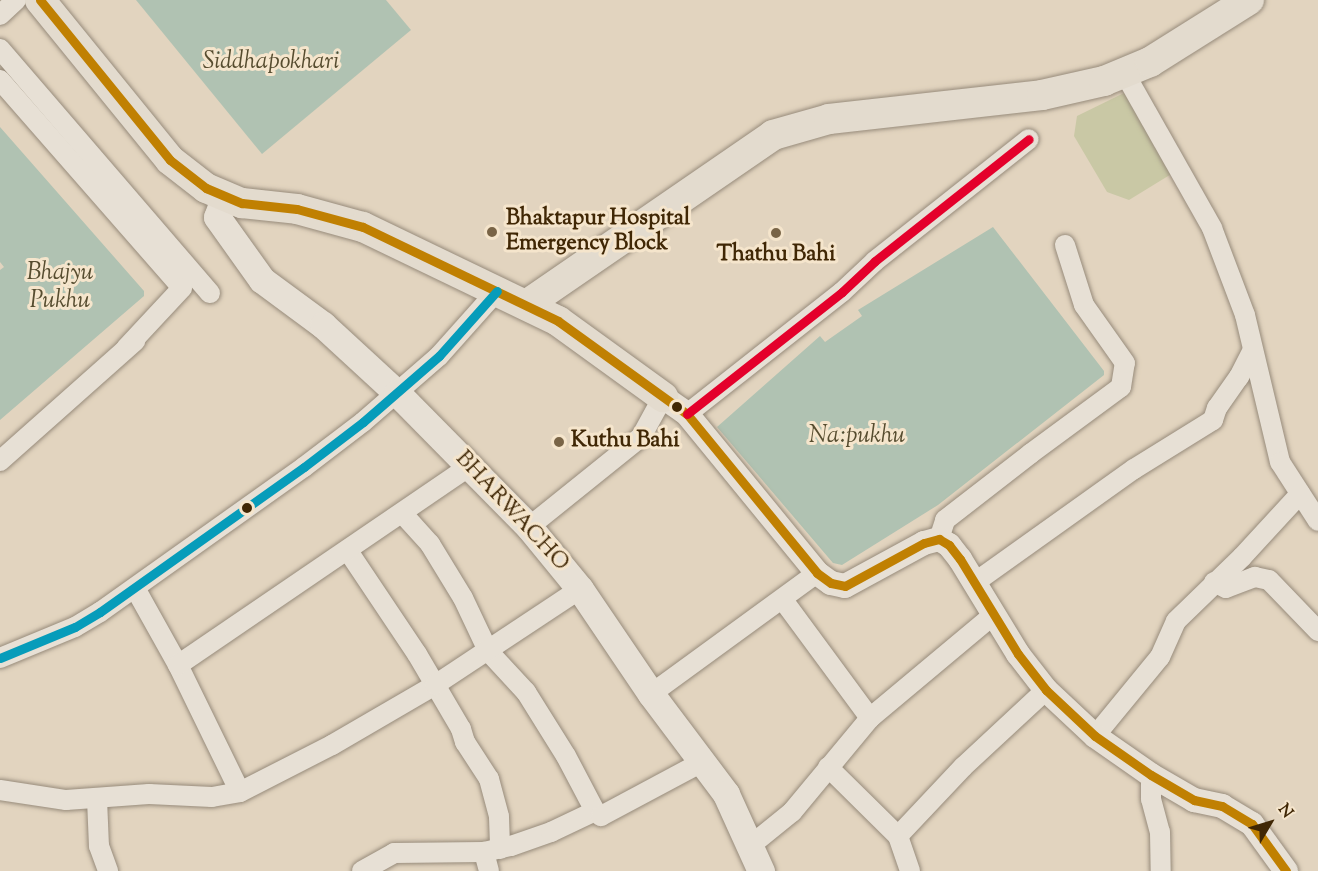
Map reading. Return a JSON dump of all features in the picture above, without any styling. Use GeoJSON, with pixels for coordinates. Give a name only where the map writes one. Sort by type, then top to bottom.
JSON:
{"type":"FeatureCollection","features":[{"type":"Feature","properties":{"kind":"main road"},"geometry":{"type":"LineString","coordinates":[[40,0],[170,160],[206,188],[224,198],[242,203],[297,209],[363,227],[558,321],[675,405]]}},
{"type":"Feature","properties":{"kind":"main road"},"geometry":{"type":"LineString","coordinates":[[526,306],[773,135],[829,119],[1042,95],[1125,74],[1150,62],[1249,0]]}},
{"type":"Feature","properties":{"kind":"main road","name":"BHARWACHO"},"geometry":{"type":"LineString","coordinates":[[224,198],[217,217],[262,280],[316,319],[397,393],[529,527],[580,589],[651,693],[726,794],[761,871]]}},
{"type":"Feature","properties":{"kind":"street"},"geometry":{"type":"LineString","coordinates":[[0,15],[16,0]]}},
{"type":"Feature","properties":{"kind":"street"},"geometry":{"type":"LineString","coordinates":[[0,49],[207,290],[126,348]]}},
{"type":"Feature","properties":{"kind":"street"},"geometry":{"type":"LineString","coordinates":[[1125,74],[1212,228],[1245,315],[1272,420],[1275,446],[1280,462],[1318,521]]}},
{"type":"Feature","properties":{"kind":"street"},"geometry":{"type":"LineString","coordinates":[[0,80],[182,288],[126,348],[0,461]]}},
{"type":"Feature","properties":{"kind":"street"},"geometry":{"type":"LineString","coordinates":[[529,527],[641,437],[675,405],[842,292],[875,261],[1029,139]]}},
{"type":"Feature","properties":{"kind":"street"},"geometry":{"type":"LineString","coordinates":[[939,539],[945,520],[1121,387],[1125,363],[1084,305],[1065,245]]}},
{"type":"Feature","properties":{"kind":"street"},"geometry":{"type":"LineString","coordinates":[[0,658],[75,627],[135,588],[303,467],[397,393],[439,356],[497,291]]}},
{"type":"Feature","properties":{"kind":"street"},"geometry":{"type":"LineString","coordinates":[[974,583],[1125,475],[1213,420],[1217,408],[1239,377],[1253,350]]}},
{"type":"Feature","properties":{"kind":"street"},"geometry":{"type":"LineString","coordinates":[[675,405],[817,573],[831,583],[844,586],[924,543],[939,539],[949,544],[993,615],[1046,690],[1095,736],[1151,775],[1194,800],[1222,806],[1252,824],[1286,871]]}},
{"type":"Feature","properties":{"kind":"street"},"geometry":{"type":"LineString","coordinates":[[178,665],[470,466]]}},
{"type":"Feature","properties":{"kind":"street"},"geometry":{"type":"LineString","coordinates":[[1095,736],[1160,657],[1176,621],[1242,557],[1300,494]]}},
{"type":"Feature","properties":{"kind":"street"},"geometry":{"type":"LineString","coordinates":[[402,513],[430,544],[463,598],[488,651],[526,692],[561,748],[595,811],[601,816],[702,762]]}},
{"type":"Feature","properties":{"kind":"street"},"geometry":{"type":"LineString","coordinates":[[348,551],[435,685],[461,729],[465,742],[489,779],[499,817],[491,857]]}},
{"type":"Feature","properties":{"kind":"street"},"geometry":{"type":"LineString","coordinates":[[651,693],[783,600],[817,573]]}},
{"type":"Feature","properties":{"kind":"street"},"geometry":{"type":"LineString","coordinates":[[1214,582],[1226,588],[1255,577],[1269,580],[1318,631]]}},
{"type":"Feature","properties":{"kind":"street"},"geometry":{"type":"LineString","coordinates":[[135,588],[178,665],[240,792]]}},
{"type":"Feature","properties":{"kind":"street"},"geometry":{"type":"LineString","coordinates":[[0,790],[66,800],[149,794],[212,797],[240,792],[332,745],[435,685],[580,589]]}},
{"type":"Feature","properties":{"kind":"street"},"geometry":{"type":"LineString","coordinates":[[783,600],[870,718]]}},
{"type":"Feature","properties":{"kind":"street"},"geometry":{"type":"LineString","coordinates":[[750,846],[792,812],[870,718],[993,615]]}},
{"type":"Feature","properties":{"kind":"street"},"geometry":{"type":"LineString","coordinates":[[898,836],[963,767],[1046,690]]}},
{"type":"Feature","properties":{"kind":"street"},"geometry":{"type":"LineString","coordinates":[[828,767],[898,836],[910,871]]}},
{"type":"Feature","properties":{"kind":"street"},"geometry":{"type":"LineString","coordinates":[[1151,775],[1151,799],[1160,832],[1161,871]]}},
{"type":"Feature","properties":{"kind":"street"},"geometry":{"type":"LineString","coordinates":[[97,799],[99,846],[108,871]]}},
{"type":"Feature","properties":{"kind":"street"},"geometry":{"type":"LineString","coordinates":[[362,871],[394,853],[491,857],[595,811]]}},
{"type":"Feature","properties":{"kind":"green space"},"geometry":{"type":"Polygon","coordinates":[[[1126,92],[1173,173],[1129,200],[1107,192],[1074,136],[1077,116],[1126,92]]]}},
{"type":"Feature","properties":{"kind":"water","name":"Siddhapokhari"},"geometry":{"type":"Polygon","coordinates":[[[136,0],[386,0],[411,30],[262,154],[136,0]]]}},
{"type":"Feature","properties":{"kind":"water","name":"Bhajyu Pukhu"},"geometry":{"type":"Polygon","coordinates":[[[0,127],[144,291],[144,296],[0,420],[0,270],[4,267],[0,262],[0,127]]]}},
{"type":"Feature","properties":{"kind":"water","name":"Na:pukhu"},"geometry":{"type":"Polygon","coordinates":[[[993,227],[1104,371],[1104,375],[938,505],[842,565],[833,563],[717,427],[820,336],[825,342],[862,316],[858,310],[993,227]]]}},
{"type":"Feature","properties":{"kind":"transit line"},"geometry":{"type":"LineString","coordinates":[[40,0],[170,160],[206,188],[242,203],[297,209],[363,227],[558,321],[687,414],[817,573],[831,583],[845,586],[924,543],[939,539],[949,545],[960,559],[1018,654],[1046,690],[1095,736],[1151,775],[1194,800],[1222,806],[1252,824],[1286,871]]}},
{"type":"Feature","properties":{"kind":"transit line"},"geometry":{"type":"LineString","coordinates":[[687,414],[842,292],[875,261],[1029,139]]}},
{"type":"Feature","properties":{"kind":"transit line"},"geometry":{"type":"LineString","coordinates":[[0,658],[75,627],[100,612],[304,467],[363,422],[439,356],[497,291]]}},
{"type":"Feature","properties":{"kind":"place","name":"Bhaktapur Hospital Emergency Block"},"geometry":{"type":"Point","coordinates":[492,232]}},
{"type":"Feature","properties":{"kind":"place","name":"Thathu Bahi"},"geometry":{"type":"Point","coordinates":[776,233]}},
{"type":"Feature","properties":{"kind":"place","name":"Kuthu Bahi"},"geometry":{"type":"Point","coordinates":[559,442]}}]}
